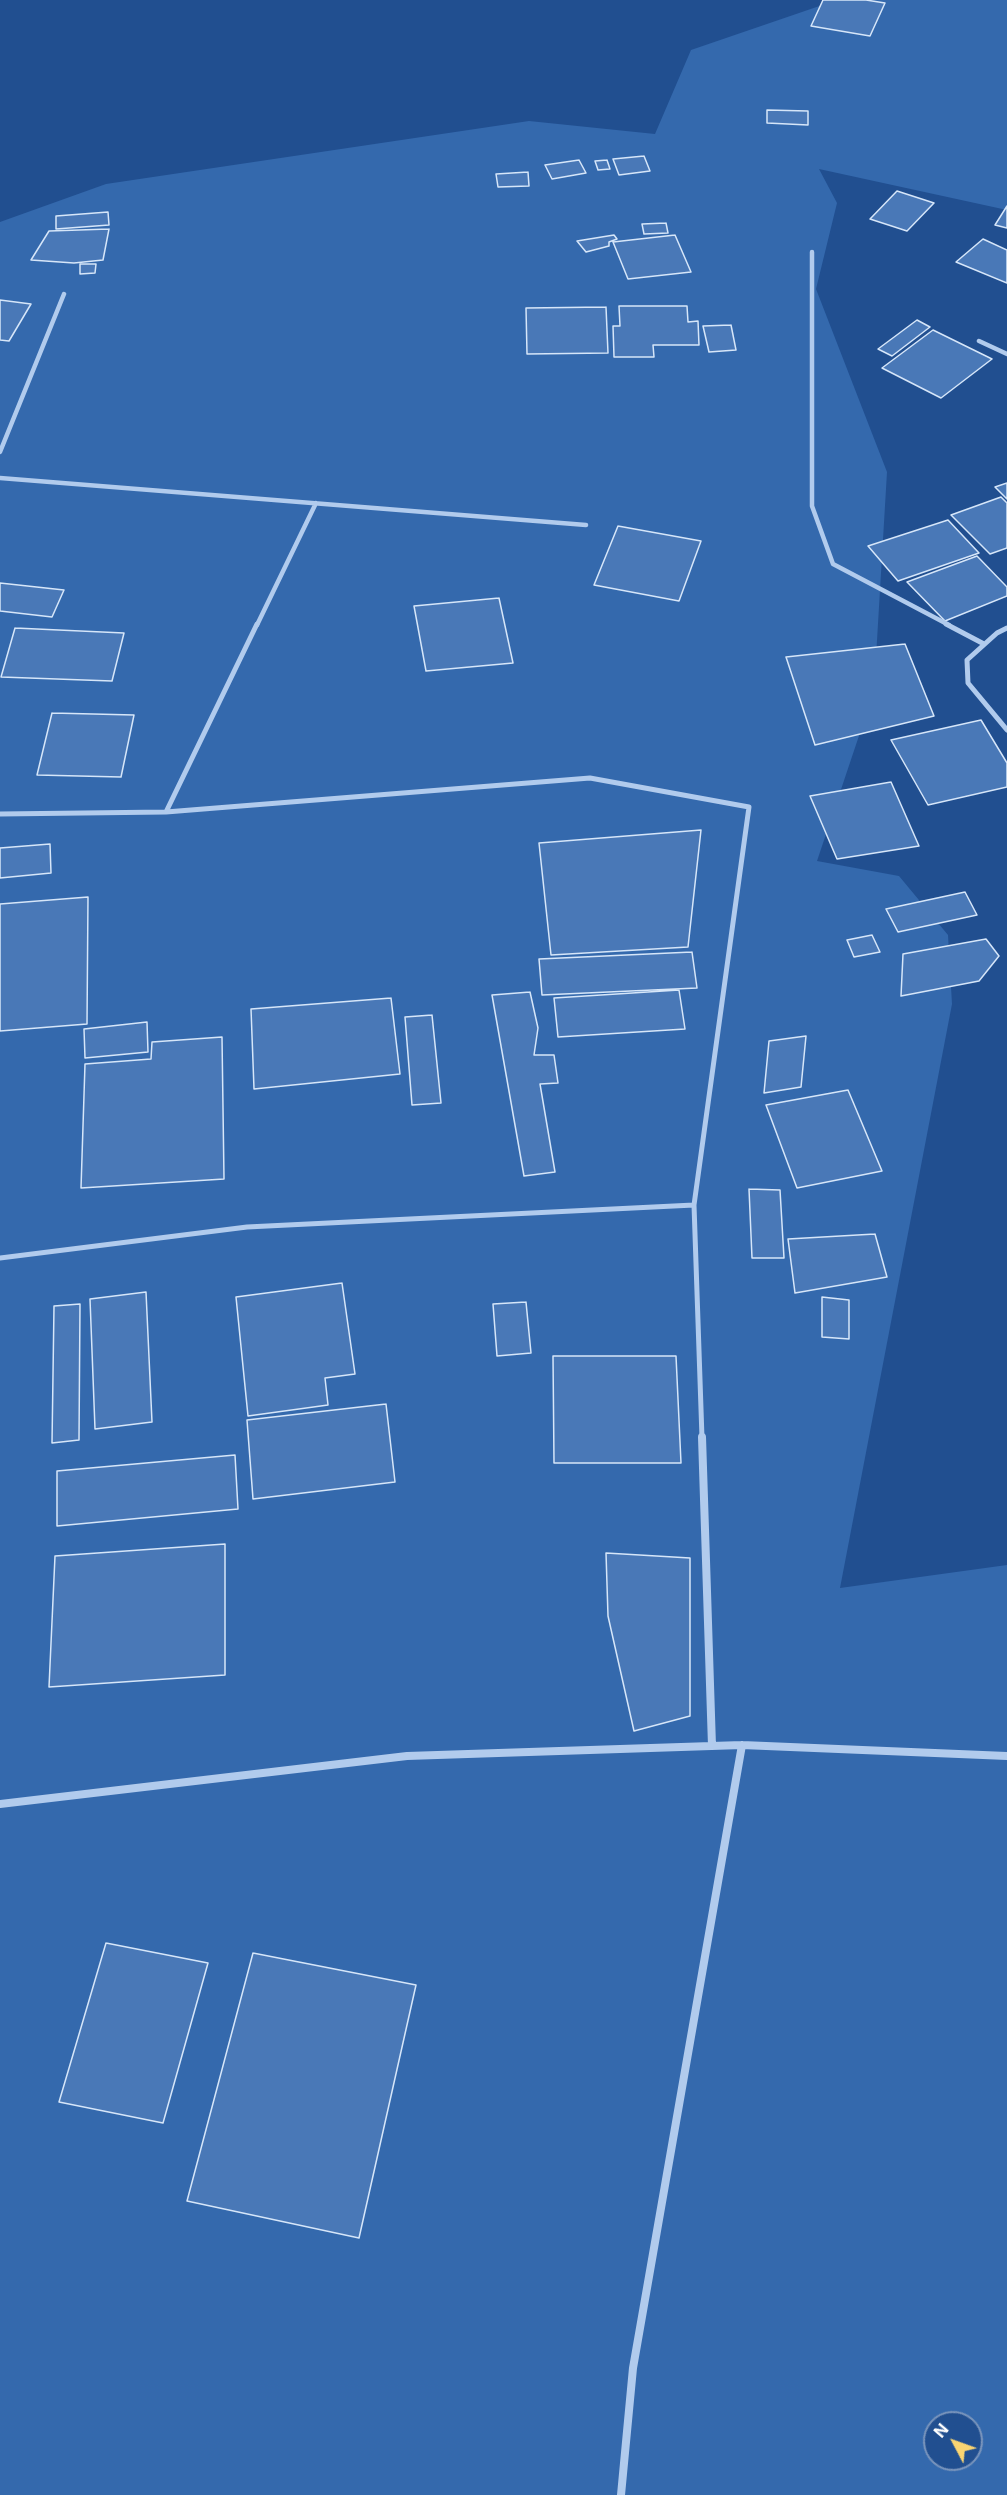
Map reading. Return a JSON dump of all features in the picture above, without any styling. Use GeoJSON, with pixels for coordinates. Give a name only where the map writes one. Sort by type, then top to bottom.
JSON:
{"type":"FeatureCollection","features":[{"type":"Feature","properties":{"kind":"street"},"geometry":{"type":"LineString","coordinates":[[812,252],[812,506],[832,564],[984,644]]}},
{"type":"Feature","properties":{"kind":"street"},"geometry":{"type":"LineString","coordinates":[[0,452],[64,294]]}},
{"type":"Feature","properties":{"kind":"street"},"geometry":{"type":"LineString","coordinates":[[979,341],[1007,354]]}},
{"type":"Feature","properties":{"kind":"street"},"geometry":{"type":"LineString","coordinates":[[0,478],[586,525]]}},
{"type":"Feature","properties":{"kind":"street"},"geometry":{"type":"LineString","coordinates":[[166,812],[316,503]]}},
{"type":"Feature","properties":{"kind":"street"},"geometry":{"type":"LineString","coordinates":[[1007,628],[984,644],[967,660],[968,683],[1007,730]]}},
{"type":"Feature","properties":{"kind":"street"},"geometry":{"type":"LineString","coordinates":[[0,814],[166,812],[590,778],[749,807],[694,1205],[712,1746]]}},
{"type":"Feature","properties":{"kind":"street"},"geometry":{"type":"LineString","coordinates":[[0,1258],[247,1227],[694,1205]]}},
{"type":"Feature","properties":{"kind":"street"},"geometry":{"type":"LineString","coordinates":[[621,2495],[633,2368],[742,1745]]}},
{"type":"Feature","properties":{"kind":"street"},"geometry":{"type":"LineString","coordinates":[[0,1804],[407,1756],[742,1745],[1007,1756]]}},
{"type":"Feature","properties":{"kind":"shaded area"},"geometry":{"type":"Polygon","coordinates":[[[837,0],[1007,0],[1007,210],[819,169],[837,203],[816,289],[887,472],[874,691],[817,861],[899,876],[948,935],[952,1004],[840,1588],[1007,1565],[1007,2495],[0,2495],[0,222],[106,184],[529,121],[655,134],[691,50],[837,0]]]}},
{"type":"Feature","properties":{"kind":"building"},"geometry":{"type":"Polygon","coordinates":[[[823,0],[866,0],[885,3],[870,36],[811,26],[823,0]]]}},
{"type":"Feature","properties":{"kind":"building"},"geometry":{"type":"Polygon","coordinates":[[[767,110],[808,111],[808,125],[767,123],[767,110]]]}},
{"type":"Feature","properties":{"kind":"building"},"geometry":{"type":"Polygon","coordinates":[[[644,156],[650,171],[619,175],[613,159],[644,156]]]}},
{"type":"Feature","properties":{"kind":"building"},"geometry":{"type":"Polygon","coordinates":[[[579,160],[586,173],[552,179],[545,165],[579,160]]]}},
{"type":"Feature","properties":{"kind":"building"},"geometry":{"type":"Polygon","coordinates":[[[607,160],[610,169],[598,170],[595,161],[607,160]]]}},
{"type":"Feature","properties":{"kind":"building"},"geometry":{"type":"Polygon","coordinates":[[[528,172],[529,186],[498,187],[496,174],[528,172]]]}},
{"type":"Feature","properties":{"kind":"building"},"geometry":{"type":"Polygon","coordinates":[[[897,191],[934,203],[907,231],[870,219],[897,191]]]}},
{"type":"Feature","properties":{"kind":"building"},"geometry":{"type":"Polygon","coordinates":[[[1007,206],[1007,228],[995,225],[1007,206]]]}},
{"type":"Feature","properties":{"kind":"building"},"geometry":{"type":"Polygon","coordinates":[[[108,212],[109,225],[56,229],[56,216],[108,212]]]}},
{"type":"Feature","properties":{"kind":"building"},"geometry":{"type":"Polygon","coordinates":[[[666,223],[668,233],[644,234],[642,224],[666,223]]]}},
{"type":"Feature","properties":{"kind":"building"},"geometry":{"type":"Polygon","coordinates":[[[109,229],[103,260],[74,263],[31,260],[49,231],[109,229]]]}},
{"type":"Feature","properties":{"kind":"building"},"geometry":{"type":"Polygon","coordinates":[[[614,235],[617,239],[609,242],[609,246],[586,252],[577,241],[614,235]]]}},
{"type":"Feature","properties":{"kind":"building"},"geometry":{"type":"Polygon","coordinates":[[[675,235],[691,272],[628,279],[613,242],[675,235]]]}},
{"type":"Feature","properties":{"kind":"building"},"geometry":{"type":"Polygon","coordinates":[[[983,239],[1007,250],[1007,283],[956,262],[983,239]]]}},
{"type":"Feature","properties":{"kind":"building"},"geometry":{"type":"Polygon","coordinates":[[[80,264],[96,264],[95,273],[80,274],[80,264]]]}},
{"type":"Feature","properties":{"kind":"building"},"geometry":{"type":"Polygon","coordinates":[[[0,300],[31,304],[9,341],[0,340],[0,300]]]}},
{"type":"Feature","properties":{"kind":"building"},"geometry":{"type":"Polygon","coordinates":[[[619,306],[687,306],[688,322],[698,321],[699,345],[653,345],[654,357],[614,357],[613,326],[620,326],[619,306]]]}},
{"type":"Feature","properties":{"kind":"building"},"geometry":{"type":"Polygon","coordinates":[[[606,307],[608,353],[527,354],[526,308],[606,307]]]}},
{"type":"Feature","properties":{"kind":"building"},"geometry":{"type":"Polygon","coordinates":[[[917,320],[930,327],[892,356],[878,349],[917,320]]]}},
{"type":"Feature","properties":{"kind":"building"},"geometry":{"type":"Polygon","coordinates":[[[731,325],[736,350],[709,352],[703,326],[731,325]]]}},
{"type":"Feature","properties":{"kind":"building"},"geometry":{"type":"Polygon","coordinates":[[[933,330],[992,359],[941,398],[882,368],[933,330]]]}},
{"type":"Feature","properties":{"kind":"building"},"geometry":{"type":"Polygon","coordinates":[[[1007,483],[1007,499],[995,487],[1007,483]]]}},
{"type":"Feature","properties":{"kind":"building"},"geometry":{"type":"Polygon","coordinates":[[[1001,497],[1007,503],[1007,548],[990,554],[951,515],[1001,497]]]}},
{"type":"Feature","properties":{"kind":"building"},"geometry":{"type":"Polygon","coordinates":[[[948,520],[979,553],[898,581],[868,546],[948,520]]]}},
{"type":"Feature","properties":{"kind":"building"},"geometry":{"type":"Polygon","coordinates":[[[618,526],[701,541],[679,601],[594,585],[618,526]]]}},
{"type":"Feature","properties":{"kind":"building"},"geometry":{"type":"Polygon","coordinates":[[[977,556],[1007,587],[1007,596],[945,621],[907,582],[977,556]]]}},
{"type":"Feature","properties":{"kind":"building"},"geometry":{"type":"Polygon","coordinates":[[[0,583],[64,590],[52,617],[0,611],[0,583]]]}},
{"type":"Feature","properties":{"kind":"building"},"geometry":{"type":"Polygon","coordinates":[[[499,598],[513,663],[426,671],[414,606],[499,598]]]}},
{"type":"Feature","properties":{"kind":"building"},"geometry":{"type":"Polygon","coordinates":[[[15,628],[124,633],[112,681],[1,677],[15,628]]]}},
{"type":"Feature","properties":{"kind":"building"},"geometry":{"type":"Polygon","coordinates":[[[905,644],[934,716],[815,745],[786,657],[905,644]]]}},
{"type":"Feature","properties":{"kind":"building"},"geometry":{"type":"Polygon","coordinates":[[[52,713],[134,715],[121,777],[37,775],[52,713]]]}},
{"type":"Feature","properties":{"kind":"building"},"geometry":{"type":"Polygon","coordinates":[[[981,720],[1007,763],[1007,787],[928,805],[891,740],[981,720]]]}},
{"type":"Feature","properties":{"kind":"building"},"geometry":{"type":"Polygon","coordinates":[[[891,782],[919,846],[837,859],[810,796],[891,782]]]}},
{"type":"Feature","properties":{"kind":"building"},"geometry":{"type":"Polygon","coordinates":[[[701,830],[688,947],[551,955],[539,843],[701,830]]]}},
{"type":"Feature","properties":{"kind":"building"},"geometry":{"type":"Polygon","coordinates":[[[50,844],[51,873],[0,878],[0,848],[50,844]]]}},
{"type":"Feature","properties":{"kind":"building"},"geometry":{"type":"Polygon","coordinates":[[[965,892],[977,915],[898,932],[886,909],[965,892]]]}},
{"type":"Feature","properties":{"kind":"building"},"geometry":{"type":"Polygon","coordinates":[[[88,897],[87,1024],[0,1031],[0,904],[88,897]]]}},
{"type":"Feature","properties":{"kind":"building"},"geometry":{"type":"Polygon","coordinates":[[[872,935],[880,952],[854,957],[847,940],[872,935]]]}},
{"type":"Feature","properties":{"kind":"building"},"geometry":{"type":"Polygon","coordinates":[[[986,939],[999,956],[979,981],[901,996],[903,954],[986,939]]]}},
{"type":"Feature","properties":{"kind":"building"},"geometry":{"type":"Polygon","coordinates":[[[692,952],[697,988],[542,995],[539,959],[692,952]]]}},
{"type":"Feature","properties":{"kind":"building"},"geometry":{"type":"Polygon","coordinates":[[[679,990],[685,1029],[558,1037],[554,998],[679,990]]]}},
{"type":"Feature","properties":{"kind":"building"},"geometry":{"type":"Polygon","coordinates":[[[530,992],[538,1028],[534,1055],[554,1055],[558,1083],[540,1084],[555,1172],[524,1176],[492,995],[530,992]]]}},
{"type":"Feature","properties":{"kind":"building"},"geometry":{"type":"Polygon","coordinates":[[[391,998],[400,1074],[254,1089],[251,1009],[391,998]]]}},
{"type":"Feature","properties":{"kind":"building"},"geometry":{"type":"Polygon","coordinates":[[[432,1015],[441,1103],[412,1105],[405,1017],[432,1015]]]}},
{"type":"Feature","properties":{"kind":"building"},"geometry":{"type":"Polygon","coordinates":[[[147,1022],[148,1052],[85,1058],[84,1029],[147,1022]]]}},
{"type":"Feature","properties":{"kind":"building"},"geometry":{"type":"Polygon","coordinates":[[[806,1036],[801,1087],[764,1093],[769,1041],[806,1036]]]}},
{"type":"Feature","properties":{"kind":"building"},"geometry":{"type":"Polygon","coordinates":[[[222,1037],[224,1179],[81,1188],[85,1064],[151,1059],[152,1042],[222,1037]]]}},
{"type":"Feature","properties":{"kind":"building"},"geometry":{"type":"Polygon","coordinates":[[[848,1090],[882,1171],[797,1188],[766,1105],[848,1090]]]}},
{"type":"Feature","properties":{"kind":"building"},"geometry":{"type":"Polygon","coordinates":[[[749,1189],[780,1190],[784,1258],[752,1258],[749,1189]]]}},
{"type":"Feature","properties":{"kind":"building"},"geometry":{"type":"Polygon","coordinates":[[[875,1234],[887,1277],[795,1293],[788,1239],[875,1234]]]}},
{"type":"Feature","properties":{"kind":"building"},"geometry":{"type":"Polygon","coordinates":[[[342,1283],[355,1374],[325,1378],[328,1405],[248,1416],[236,1297],[342,1283]]]}},
{"type":"Feature","properties":{"kind":"building"},"geometry":{"type":"Polygon","coordinates":[[[146,1292],[152,1422],[95,1429],[90,1299],[146,1292]]]}},
{"type":"Feature","properties":{"kind":"building"},"geometry":{"type":"Polygon","coordinates":[[[822,1297],[849,1300],[849,1339],[822,1337],[822,1297]]]}},
{"type":"Feature","properties":{"kind":"building"},"geometry":{"type":"Polygon","coordinates":[[[526,1302],[531,1353],[497,1356],[493,1304],[526,1302]]]}},
{"type":"Feature","properties":{"kind":"building"},"geometry":{"type":"Polygon","coordinates":[[[80,1304],[79,1440],[52,1443],[54,1306],[80,1304]]]}},
{"type":"Feature","properties":{"kind":"building"},"geometry":{"type":"Polygon","coordinates":[[[553,1356],[676,1356],[681,1463],[554,1463],[553,1356]]]}},
{"type":"Feature","properties":{"kind":"building"},"geometry":{"type":"Polygon","coordinates":[[[386,1404],[395,1482],[253,1499],[247,1420],[386,1404]]]}},
{"type":"Feature","properties":{"kind":"building"},"geometry":{"type":"Polygon","coordinates":[[[235,1455],[238,1509],[57,1526],[57,1471],[235,1455]]]}},
{"type":"Feature","properties":{"kind":"building"},"geometry":{"type":"Polygon","coordinates":[[[225,1544],[225,1675],[49,1687],[55,1556],[225,1544]]]}},
{"type":"Feature","properties":{"kind":"building"},"geometry":{"type":"Polygon","coordinates":[[[606,1553],[690,1558],[690,1716],[634,1731],[608,1616],[606,1553]]]}},
{"type":"Feature","properties":{"kind":"building"},"geometry":{"type":"Polygon","coordinates":[[[106,1943],[208,1963],[163,2123],[59,2102],[106,1943]]]}},
{"type":"Feature","properties":{"kind":"building"},"geometry":{"type":"Polygon","coordinates":[[[253,1953],[416,1985],[359,2238],[187,2201],[253,1953]]]}}]}
